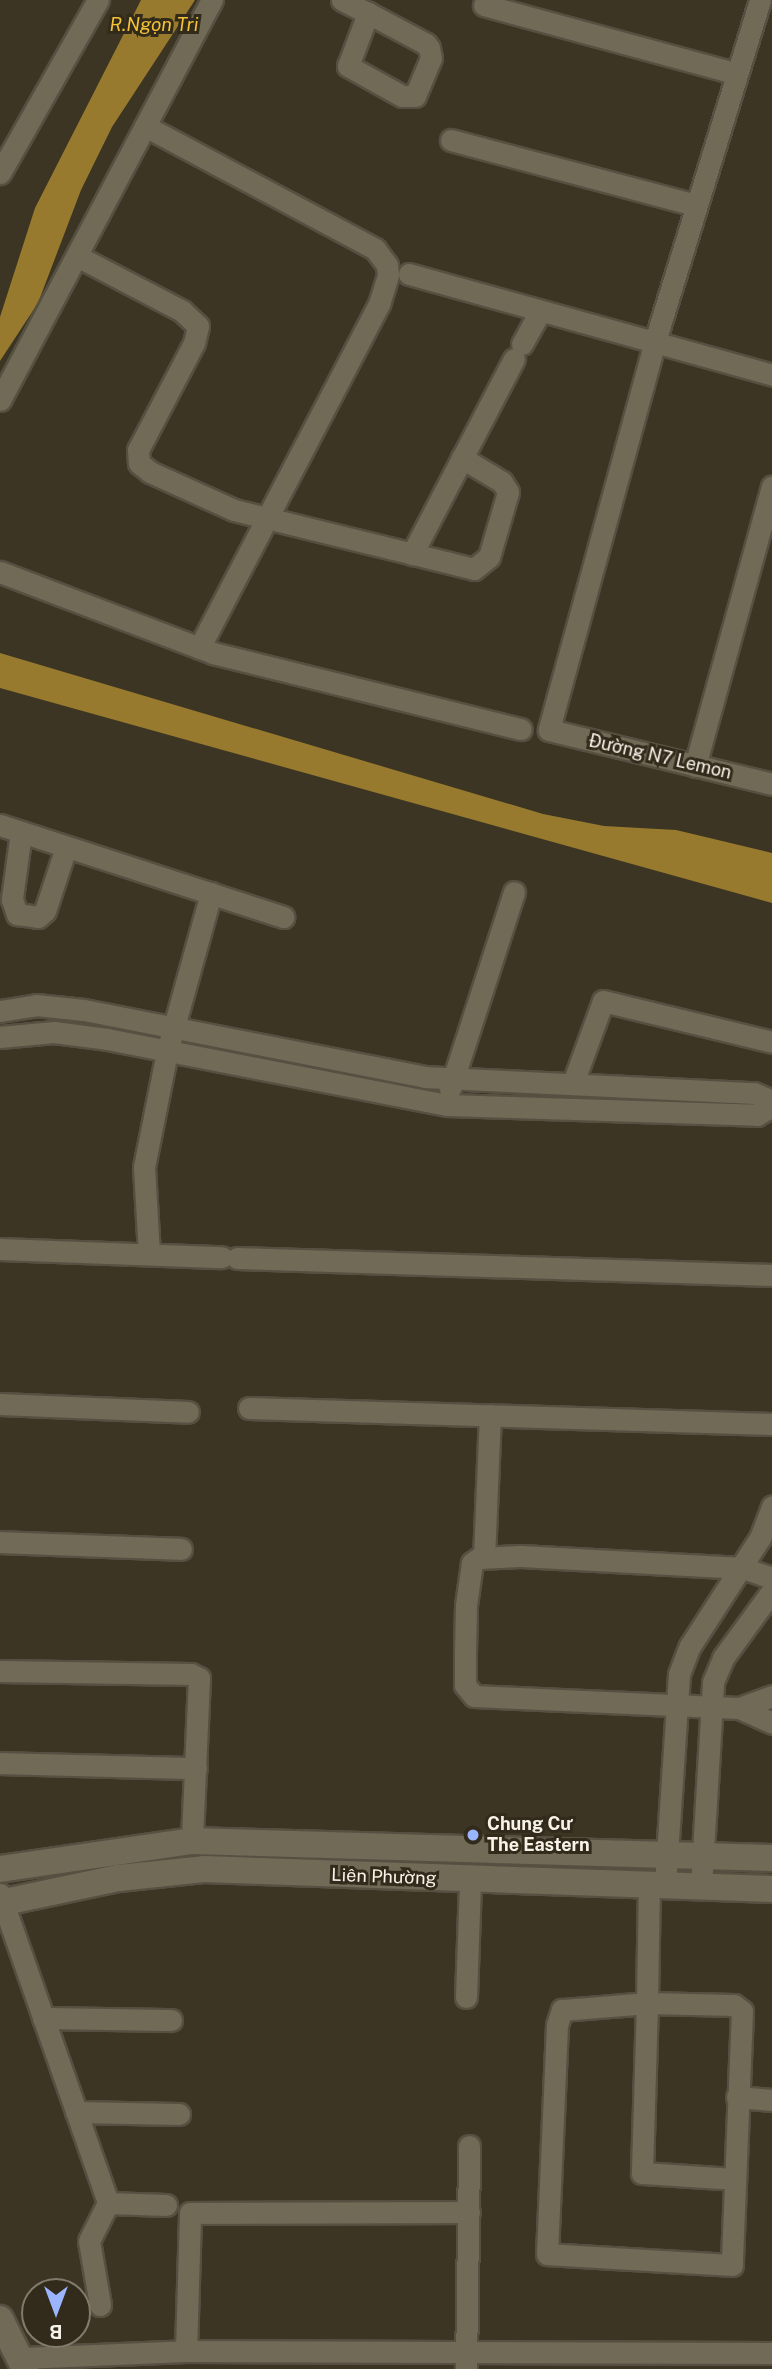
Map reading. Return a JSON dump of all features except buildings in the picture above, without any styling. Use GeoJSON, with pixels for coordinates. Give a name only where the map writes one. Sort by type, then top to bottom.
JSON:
{"type":"FeatureCollection","features":[{"type":"Feature","properties":{"kind":"street"},"geometry":{"type":"LineString","coordinates":[[0,173],[98,0]]}},
{"type":"Feature","properties":{"kind":"street"},"geometry":{"type":"LineString","coordinates":[[0,400],[212,0]]}},
{"type":"Feature","properties":{"kind":"street"},"geometry":{"type":"LineString","coordinates":[[342,0],[368,13]]}},
{"type":"Feature","properties":{"kind":"street"},"geometry":{"type":"LineString","coordinates":[[654,345],[734,73],[760,0]]}},
{"type":"Feature","properties":{"kind":"street"},"geometry":{"type":"LineString","coordinates":[[484,5],[734,73]]}},
{"type":"Feature","properties":{"kind":"street"},"geometry":{"type":"LineString","coordinates":[[145,126],[375,250],[387,265],[386,285],[379,304],[199,648]]}},
{"type":"Feature","properties":{"kind":"street"},"geometry":{"type":"LineString","coordinates":[[451,140],[696,205]]}},
{"type":"Feature","properties":{"kind":"street"},"geometry":{"type":"LineString","coordinates":[[77,256],[182,311],[198,326],[194,343],[140,444],[139,463],[200,497],[267,518],[474,569],[486,562],[507,486],[462,458]]}},
{"type":"Feature","properties":{"kind":"street"},"geometry":{"type":"LineString","coordinates":[[409,274],[654,345],[772,375]]}},
{"type":"Feature","properties":{"kind":"street"},"geometry":{"type":"LineString","coordinates":[[412,554],[540,312]]}},
{"type":"Feature","properties":{"kind":"street","name":"Đường N7 Lemon"},"geometry":{"type":"LineString","coordinates":[[654,345],[549,730],[772,784]]}},
{"type":"Feature","properties":{"kind":"street"},"geometry":{"type":"LineString","coordinates":[[695,766],[772,486]]}},
{"type":"Feature","properties":{"kind":"street"},"geometry":{"type":"LineString","coordinates":[[0,572],[199,648],[521,729]]}},
{"type":"Feature","properties":{"kind":"street"},"geometry":{"type":"LineString","coordinates":[[0,825],[283,917]]}},
{"type":"Feature","properties":{"kind":"street"},"geometry":{"type":"LineString","coordinates":[[21,832],[12,900],[17,914],[38,917],[45,911],[66,846]]}},
{"type":"Feature","properties":{"kind":"street"},"geometry":{"type":"LineString","coordinates":[[447,1105],[452,1078],[514,892]]}},
{"type":"Feature","properties":{"kind":"street"},"geometry":{"type":"LineString","coordinates":[[149,1254],[144,1167],[167,1052],[211,894]]}},
{"type":"Feature","properties":{"kind":"street"},"geometry":{"type":"LineString","coordinates":[[573,1083],[603,1001],[772,1042]]}},
{"type":"Feature","properties":{"kind":"street"},"geometry":{"type":"LineString","coordinates":[[0,1011],[36,1005],[60,1007],[424,1076],[754,1093],[772,1103],[757,1115],[447,1105],[54,1032],[0,1037]]}},
{"type":"Feature","properties":{"kind":"street"},"geometry":{"type":"LineString","coordinates":[[0,1249],[772,1275]]}},
{"type":"Feature","properties":{"kind":"street"},"geometry":{"type":"LineString","coordinates":[[0,1404],[188,1412]]}},
{"type":"Feature","properties":{"kind":"street"},"geometry":{"type":"LineString","coordinates":[[249,1408],[772,1424]]}},
{"type":"Feature","properties":{"kind":"street"},"geometry":{"type":"LineString","coordinates":[[484,1558],[489,1415]]}},
{"type":"Feature","properties":{"kind":"street"},"geometry":{"type":"LineString","coordinates":[[734,2179],[642,2173],[647,2003],[657,1885],[666,1852],[674,1705],[679,1674],[690,1646],[743,1568],[772,1506]]}},
{"type":"Feature","properties":{"kind":"street"},"geometry":{"type":"LineString","coordinates":[[0,1542],[181,1549]]}},
{"type":"Feature","properties":{"kind":"street"},"geometry":{"type":"LineString","coordinates":[[772,1578],[743,1568],[484,1558],[472,1563],[466,1605],[468,1693],[739,1708],[772,1723]]}},
{"type":"Feature","properties":{"kind":"street"},"geometry":{"type":"LineString","coordinates":[[701,1886],[710,1706],[723,1658],[772,1591]]}},
{"type":"Feature","properties":{"kind":"street"},"geometry":{"type":"LineString","coordinates":[[0,1671],[191,1674],[199,1678],[192,1841]]}},
{"type":"Feature","properties":{"kind":"street"},"geometry":{"type":"LineString","coordinates":[[739,1708],[772,1696]]}},
{"type":"Feature","properties":{"kind":"street"},"geometry":{"type":"LineString","coordinates":[[0,1763],[196,1768]]}},
{"type":"Feature","properties":{"kind":"street","name":"Liên Phường"},"geometry":{"type":"LineString","coordinates":[[0,1869],[192,1841],[666,1852],[772,1858]]}},
{"type":"Feature","properties":{"kind":"street","name":"Liên Phường"},"geometry":{"type":"LineString","coordinates":[[1,1900],[57,1888],[204,1869],[470,1881],[772,1889]]}},
{"type":"Feature","properties":{"kind":"street"},"geometry":{"type":"LineString","coordinates":[[466,1997],[470,1881]]}},
{"type":"Feature","properties":{"kind":"street"},"geometry":{"type":"LineString","coordinates":[[1,1900],[108,2203],[89,2241],[100,2305]]}},
{"type":"Feature","properties":{"kind":"street"},"geometry":{"type":"LineString","coordinates":[[647,2003],[740,2008],[732,2265],[547,2254],[559,2012],[647,2003]]}},
{"type":"Feature","properties":{"kind":"street"},"geometry":{"type":"LineString","coordinates":[[43,2018],[171,2020]]}},
{"type":"Feature","properties":{"kind":"street"},"geometry":{"type":"LineString","coordinates":[[737,2097],[772,2100]]}},
{"type":"Feature","properties":{"kind":"street"},"geometry":{"type":"LineString","coordinates":[[76,2112],[179,2114]]}},
{"type":"Feature","properties":{"kind":"street"},"geometry":{"type":"LineString","coordinates":[[465,2361],[470,2146]]}},
{"type":"Feature","properties":{"kind":"street"},"geometry":{"type":"LineString","coordinates":[[108,2203],[166,2205]]}},
{"type":"Feature","properties":{"kind":"street"},"geometry":{"type":"LineString","coordinates":[[186,2351],[190,2213],[469,2212]]}},
{"type":"Feature","properties":{"kind":"street"},"geometry":{"type":"LineString","coordinates":[[0,2319],[24,2364],[186,2351],[259,2361],[465,2361],[772,2353]]}},
{"type":"Feature","properties":{"kind":"water","name":"R.Ngọn Tri"},"geometry":{"type":"Polygon","coordinates":[[[141,0],[195,0],[112,127],[81,190],[38,303],[0,361],[0,317],[35,208],[141,0]]]}},
{"type":"Feature","properties":{"kind":"water"},"geometry":{"type":"Polygon","coordinates":[[[0,653],[543,814],[604,826],[676,830],[772,853],[772,903],[0,688],[0,653]]]}},
{"type":"Feature","properties":{"kind":"place","name":"Chung Cư The Eastern"},"geometry":{"type":"Point","coordinates":[473,1835]}}]}
